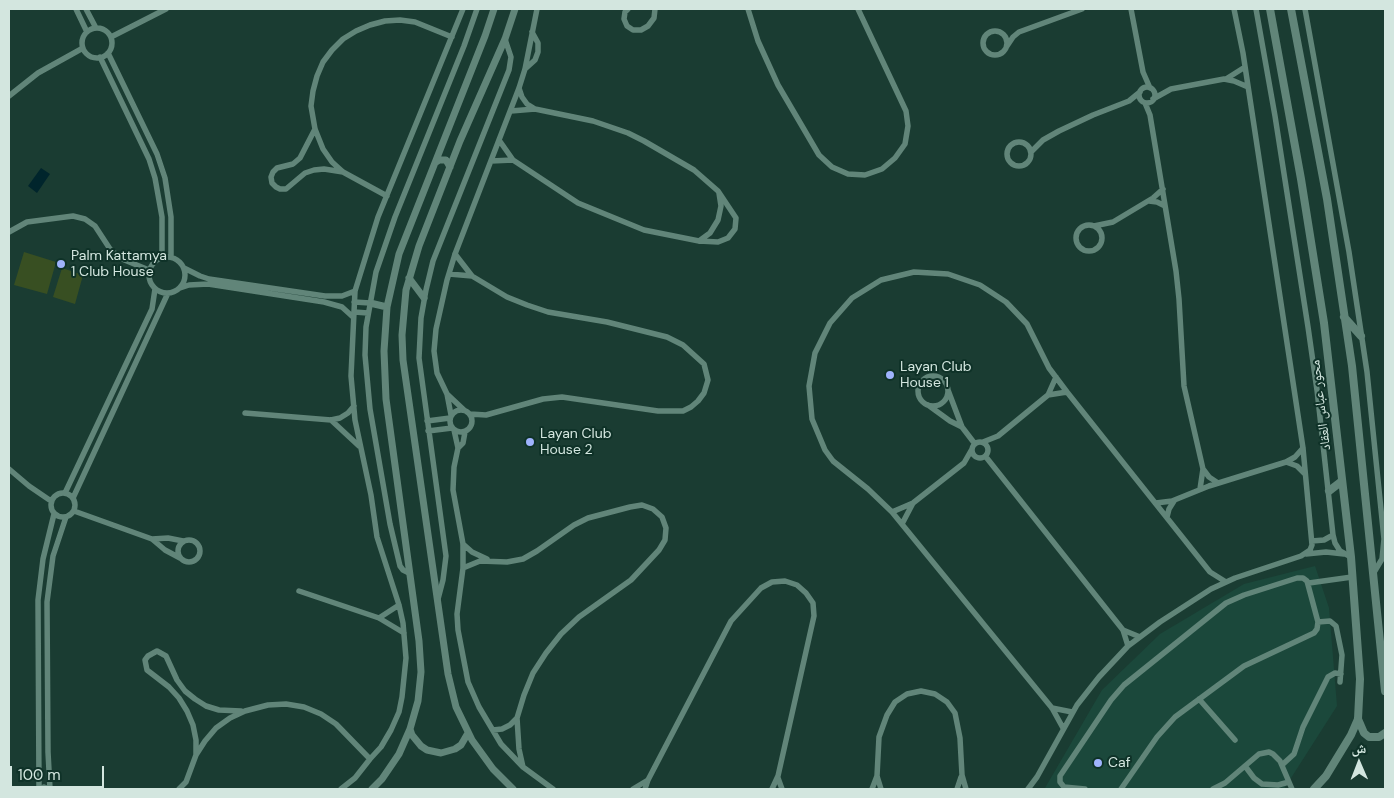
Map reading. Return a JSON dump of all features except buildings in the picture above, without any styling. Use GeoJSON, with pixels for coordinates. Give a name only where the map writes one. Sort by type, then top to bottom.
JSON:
{"type":"FeatureCollection","features":[{"type":"Feature","properties":{"kind":"main road","name":"محور عباس العقاد"},"geometry":{"type":"LineString","coordinates":[[1270,9],[1324,323],[1342,480],[1347,556],[1352,577],[1360,679],[1358,719],[1342,752],[1326,776],[1314,789]]}},
{"type":"Feature","properties":{"kind":"main road"},"geometry":{"type":"LineString","coordinates":[[1290,9],[1326,199],[1352,366],[1385,691]]}},
{"type":"Feature","properties":{"kind":"main road"},"geometry":{"type":"LineString","coordinates":[[1344,317],[1361,336]]}},
{"type":"Feature","properties":{"kind":"main road"},"geometry":{"type":"LineString","coordinates":[[1328,491],[1342,480]]}},
{"type":"Feature","properties":{"kind":"main road"},"geometry":{"type":"LineString","coordinates":[[1358,719],[1364,733],[1369,737],[1379,737],[1385,733]]}},
{"type":"Feature","properties":{"kind":"street"},"geometry":{"type":"LineString","coordinates":[[76,9],[87,32]]}},
{"type":"Feature","properties":{"kind":"street"},"geometry":{"type":"LineString","coordinates":[[86,9],[96,28]]}},
{"type":"Feature","properties":{"kind":"street"},"geometry":{"type":"LineString","coordinates":[[111,37],[166,9]]}},
{"type":"Feature","properties":{"kind":"street"},"geometry":{"type":"LineString","coordinates":[[341,789],[355,778],[381,747],[391,730],[399,712],[405,676],[404,633],[399,605],[377,537],[354,406],[352,354],[355,291],[386,196],[464,9]]}},
{"type":"Feature","properties":{"kind":"street"},"geometry":{"type":"LineString","coordinates":[[410,573],[403,570],[399,563],[390,524],[370,409],[365,355],[368,313],[376,272],[395,217],[477,9]]}},
{"type":"Feature","properties":{"kind":"street"},"geometry":{"type":"LineString","coordinates":[[372,789],[382,779],[399,754],[410,729],[418,701],[420,672],[410,573],[386,399],[384,351],[387,307],[399,254],[486,36],[494,9]]}},
{"type":"Feature","properties":{"kind":"street"},"geometry":{"type":"LineString","coordinates":[[513,789],[493,769],[468,733],[456,707],[450,682],[402,360],[403,312],[409,278],[419,246],[460,141],[505,39],[515,9]]}},
{"type":"Feature","properties":{"kind":"street"},"geometry":{"type":"LineString","coordinates":[[486,415],[470,414],[448,394],[437,372],[434,351],[436,329],[448,274],[520,88],[537,9]]}},
{"type":"Feature","properties":{"kind":"street"},"geometry":{"type":"LineString","coordinates":[[628,9],[625,12],[624,19],[627,26],[633,30],[641,30],[648,26],[654,18],[655,9]]}},
{"type":"Feature","properties":{"kind":"street"},"geometry":{"type":"LineString","coordinates":[[748,9],[758,41],[771,70],[819,155],[832,167],[848,174],[865,175],[882,169],[896,158],[905,144],[908,126],[906,111],[858,9]]}},
{"type":"Feature","properties":{"kind":"street"},"geometry":{"type":"LineString","coordinates":[[1019,32],[994,31],[987,34],[983,40],[983,48],[988,54],[996,56],[1003,53],[1013,37],[1019,32],[1082,9]]}},
{"type":"Feature","properties":{"kind":"street"},"geometry":{"type":"LineString","coordinates":[[1131,9],[1143,72],[1154,94],[1150,115]]}},
{"type":"Feature","properties":{"kind":"street"},"geometry":{"type":"LineString","coordinates":[[1234,9],[1245,66],[1303,448],[1312,541],[1310,550],[1306,554]]}},
{"type":"Feature","properties":{"kind":"street"},"geometry":{"type":"LineString","coordinates":[[1256,9],[1318,390],[1332,535],[1337,547],[1347,556]]}},
{"type":"Feature","properties":{"kind":"street"},"geometry":{"type":"LineString","coordinates":[[1305,9],[1344,223],[1368,382],[1384,539],[1382,559],[1373,574]]}},
{"type":"Feature","properties":{"kind":"street"},"geometry":{"type":"LineString","coordinates":[[386,196],[343,172],[332,162],[323,149],[315,129],[311,106],[317,76],[328,56],[343,39],[370,25],[384,21],[400,20],[415,22],[452,37]]}},
{"type":"Feature","properties":{"kind":"street"},"geometry":{"type":"LineString","coordinates":[[96,28],[105,30],[111,37],[112,44],[108,53],[100,57],[90,56],[83,48],[83,38],[87,32],[96,28]]}},
{"type":"Feature","properties":{"kind":"street"},"geometry":{"type":"LineString","coordinates":[[525,69],[535,60],[538,52],[538,44],[532,32]]}},
{"type":"Feature","properties":{"kind":"street"},"geometry":{"type":"LineString","coordinates":[[1000,32],[1006,39],[1007,46]]}},
{"type":"Feature","properties":{"kind":"street"},"geometry":{"type":"LineString","coordinates":[[438,599],[446,556],[419,358],[424,298],[438,248],[509,70],[510,57],[505,39]]}},
{"type":"Feature","properties":{"kind":"street"},"geometry":{"type":"LineString","coordinates":[[9,96],[38,73],[83,48]]}},
{"type":"Feature","properties":{"kind":"street"},"geometry":{"type":"LineString","coordinates":[[108,53],[158,154],[171,218],[171,257]]}},
{"type":"Feature","properties":{"kind":"street"},"geometry":{"type":"LineString","coordinates":[[100,57],[149,159],[155,178],[162,217],[162,258]]}},
{"type":"Feature","properties":{"kind":"street"},"geometry":{"type":"LineString","coordinates":[[1043,140],[1024,143],[1017,142],[1010,146],[1007,152],[1008,160],[1018,166],[1025,165],[1030,159],[1031,152],[1043,140],[1076,122],[1129,101],[1145,88],[1171,90],[1224,79],[1236,74],[1245,66]]}},
{"type":"Feature","properties":{"kind":"street"},"geometry":{"type":"LineString","coordinates":[[1143,72],[1140,98],[1150,115],[1163,189],[1179,298],[1184,386],[1203,469],[1200,490]]}},
{"type":"Feature","properties":{"kind":"street"},"geometry":{"type":"LineString","coordinates":[[1224,79],[1234,80],[1248,86]]}},
{"type":"Feature","properties":{"kind":"street"},"geometry":{"type":"LineString","coordinates":[[520,88],[522,97],[535,109]]}},
{"type":"Feature","properties":{"kind":"street"},"geometry":{"type":"LineString","coordinates":[[1129,101],[1144,102],[1153,100],[1171,90]]}},
{"type":"Feature","properties":{"kind":"street"},"geometry":{"type":"LineString","coordinates":[[499,140],[513,160],[578,203],[644,230],[699,241],[718,242],[728,238],[735,229],[736,218],[718,191],[694,170],[628,133],[593,121],[535,109],[511,111]]}},
{"type":"Feature","properties":{"kind":"street"},"geometry":{"type":"LineString","coordinates":[[315,129],[300,158],[294,164],[277,168],[271,177],[272,182],[276,187],[286,189],[305,173],[314,170],[343,172]]}},
{"type":"Feature","properties":{"kind":"street"},"geometry":{"type":"LineString","coordinates":[[445,137],[450,143],[460,141]]}},
{"type":"Feature","properties":{"kind":"street"},"geometry":{"type":"LineString","coordinates":[[1024,143],[1031,152]]}},
{"type":"Feature","properties":{"kind":"street"},"geometry":{"type":"LineString","coordinates":[[436,162],[442,159],[446,160],[450,167]]}},
{"type":"Feature","properties":{"kind":"street"},"geometry":{"type":"LineString","coordinates":[[491,161],[513,160]]}},
{"type":"Feature","properties":{"kind":"street"},"geometry":{"type":"LineString","coordinates":[[1113,222],[1102,237],[1100,245],[1093,250],[1085,250],[1079,246],[1076,238],[1078,230],[1085,226],[1113,222],[1149,201],[1163,189]]}},
{"type":"Feature","properties":{"kind":"street"},"geometry":{"type":"LineString","coordinates":[[699,241],[710,232],[718,220],[721,206],[718,191]]}},
{"type":"Feature","properties":{"kind":"street"},"geometry":{"type":"LineString","coordinates":[[1149,201],[1158,202],[1165,206]]}},
{"type":"Feature","properties":{"kind":"street"},"geometry":{"type":"LineString","coordinates":[[9,232],[26,222],[73,216],[85,219],[95,226],[110,249],[122,259],[149,270]]}},
{"type":"Feature","properties":{"kind":"street"},"geometry":{"type":"LineString","coordinates":[[1094,226],[1099,230],[1102,237]]}},
{"type":"Feature","properties":{"kind":"street"},"geometry":{"type":"LineString","coordinates":[[455,254],[472,276],[507,297],[527,305],[548,312],[616,324],[666,337],[683,345],[704,364],[708,380],[704,392],[698,401],[683,411],[658,411],[562,397],[524,403],[486,415],[465,432],[463,443],[458,448]]}},
{"type":"Feature","properties":{"kind":"street"},"geometry":{"type":"LineString","coordinates":[[355,291],[331,300],[208,284],[189,285],[168,293],[155,289],[149,280],[149,270],[154,262],[162,258],[171,257],[176,259],[184,268],[200,276],[331,300],[354,315],[368,313]]}},
{"type":"Feature","properties":{"kind":"street"},"geometry":{"type":"LineString","coordinates":[[180,288],[184,282],[184,268]]}},
{"type":"Feature","properties":{"kind":"street"},"geometry":{"type":"LineString","coordinates":[[1063,728],[1052,708],[892,512],[868,488],[834,461],[825,450],[812,420],[809,386],[815,353],[830,323],[852,298],[881,280],[914,272],[948,274],[980,284],[1006,302],[1022,318],[1049,368],[1067,392],[1210,572],[1226,582]]}},
{"type":"Feature","properties":{"kind":"street"},"geometry":{"type":"LineString","coordinates":[[448,274],[472,276]]}},
{"type":"Feature","properties":{"kind":"street"},"geometry":{"type":"LineString","coordinates":[[409,278],[424,298]]}},
{"type":"Feature","properties":{"kind":"street"},"geometry":{"type":"LineString","coordinates":[[66,493],[152,309],[155,289]]}},
{"type":"Feature","properties":{"kind":"street"},"geometry":{"type":"LineString","coordinates":[[73,498],[168,293]]}},
{"type":"Feature","properties":{"kind":"street"},"geometry":{"type":"LineString","coordinates":[[354,302],[387,307]]}},
{"type":"Feature","properties":{"kind":"street"},"geometry":{"type":"LineString","coordinates":[[962,428],[921,400],[918,390],[920,382],[926,377],[940,378],[946,383],[962,428],[974,446],[975,457],[985,456]]}},
{"type":"Feature","properties":{"kind":"street"},"geometry":{"type":"LineString","coordinates":[[1048,396],[1056,377]]}},
{"type":"Feature","properties":{"kind":"street"},"geometry":{"type":"LineString","coordinates":[[927,405],[934,406],[942,403],[948,390]]}},
{"type":"Feature","properties":{"kind":"street"},"geometry":{"type":"LineString","coordinates":[[964,463],[974,446],[998,436],[1048,396],[1067,392]]}},
{"type":"Feature","properties":{"kind":"street"},"geometry":{"type":"LineString","coordinates":[[448,394],[450,416],[458,448],[454,467],[453,490],[463,544],[463,568],[458,597],[458,630],[468,682],[479,707],[508,753],[523,767],[553,789]]}},
{"type":"Feature","properties":{"kind":"street"},"geometry":{"type":"LineString","coordinates":[[246,412],[331,420],[340,418],[354,406]]}},
{"type":"Feature","properties":{"kind":"street"},"geometry":{"type":"LineString","coordinates":[[427,421],[450,416],[457,410],[464,410]]}},
{"type":"Feature","properties":{"kind":"street"},"geometry":{"type":"LineString","coordinates":[[470,414],[472,425]]}},
{"type":"Feature","properties":{"kind":"street"},"geometry":{"type":"LineString","coordinates":[[331,420],[361,448]]}},
{"type":"Feature","properties":{"kind":"street"},"geometry":{"type":"LineString","coordinates":[[428,431],[453,429],[465,432]]}},
{"type":"Feature","properties":{"kind":"street"},"geometry":{"type":"LineString","coordinates":[[892,512],[913,503],[964,463],[985,456],[998,436]]}},
{"type":"Feature","properties":{"kind":"street"},"geometry":{"type":"LineString","coordinates":[[983,442],[988,446],[985,456]]}},
{"type":"Feature","properties":{"kind":"street"},"geometry":{"type":"LineString","coordinates":[[1156,503],[1168,502],[1218,483],[1286,462],[1295,457],[1303,448]]}},
{"type":"Feature","properties":{"kind":"street"},"geometry":{"type":"LineString","coordinates":[[985,456],[1124,630],[1128,646]]}},
{"type":"Feature","properties":{"kind":"street"},"geometry":{"type":"LineString","coordinates":[[1286,462],[1297,466],[1306,474]]}},
{"type":"Feature","properties":{"kind":"street"},"geometry":{"type":"LineString","coordinates":[[9,469],[29,486],[52,501]]}},
{"type":"Feature","properties":{"kind":"street"},"geometry":{"type":"LineString","coordinates":[[1203,469],[1209,477],[1218,483]]}},
{"type":"Feature","properties":{"kind":"street"},"geometry":{"type":"LineString","coordinates":[[66,493],[73,498],[74,511],[66,517],[53,556],[47,602],[50,789],[44,787],[39,789],[38,600],[43,559],[54,514],[51,507],[52,501],[58,494],[66,493]]}},
{"type":"Feature","properties":{"kind":"street"},"geometry":{"type":"LineString","coordinates":[[1167,517],[1169,509],[1176,499]]}},
{"type":"Feature","properties":{"kind":"street"},"geometry":{"type":"LineString","coordinates":[[902,524],[913,503]]}},
{"type":"Feature","properties":{"kind":"street"},"geometry":{"type":"LineString","coordinates":[[463,568],[475,562],[507,562],[523,559],[574,525],[588,518],[630,507],[642,505],[653,509],[662,517],[666,528],[665,540],[654,556],[631,580],[578,618],[561,634],[533,673],[517,718],[519,749],[523,767]]}},
{"type":"Feature","properties":{"kind":"street"},"geometry":{"type":"LineString","coordinates":[[74,511],[152,539],[184,562],[196,560],[200,553],[195,542],[168,538],[152,539]]}},
{"type":"Feature","properties":{"kind":"street"},"geometry":{"type":"LineString","coordinates":[[54,514],[62,518],[66,517]]}},
{"type":"Feature","properties":{"kind":"street"},"geometry":{"type":"LineString","coordinates":[[1312,541],[1324,540],[1332,535]]}},
{"type":"Feature","properties":{"kind":"street"},"geometry":{"type":"LineString","coordinates":[[180,558],[178,549],[183,541]]}},
{"type":"Feature","properties":{"kind":"street"},"geometry":{"type":"LineString","coordinates":[[463,544],[477,555],[492,561]]}},
{"type":"Feature","properties":{"kind":"street"},"geometry":{"type":"LineString","coordinates":[[1028,789],[1037,777],[1072,712],[1099,677],[1128,646],[1140,637],[1211,589],[1226,582],[1306,554],[1326,552],[1347,556]]}},
{"type":"Feature","properties":{"kind":"street"},"geometry":{"type":"LineString","coordinates":[[1210,572],[1211,589]]}},
{"type":"Feature","properties":{"kind":"street"},"geometry":{"type":"LineString","coordinates":[[1309,583],[1352,577]]}},
{"type":"Feature","properties":{"kind":"street"},"geometry":{"type":"LineString","coordinates":[[1085,789],[1064,787],[1060,782],[1060,776],[1111,700],[1131,678],[1226,603],[1244,595],[1297,578],[1305,579],[1309,583],[1318,629],[1312,635],[1251,662],[1175,717],[1162,731],[1121,789]]}},
{"type":"Feature","properties":{"kind":"street"},"geometry":{"type":"LineString","coordinates":[[645,789],[731,621],[761,588],[772,582],[785,581],[797,585],[806,593],[812,603],[814,616],[778,776],[772,789]]}},
{"type":"Feature","properties":{"kind":"street"},"geometry":{"type":"LineString","coordinates":[[299,590],[380,618],[404,633]]}},
{"type":"Feature","properties":{"kind":"street"},"geometry":{"type":"LineString","coordinates":[[380,618],[399,605]]}},
{"type":"Feature","properties":{"kind":"street"},"geometry":{"type":"LineString","coordinates":[[1318,622],[1330,621],[1336,626],[1340,644],[1340,682]]}},
{"type":"Feature","properties":{"kind":"street"},"geometry":{"type":"LineString","coordinates":[[1124,630],[1140,637]]}},
{"type":"Feature","properties":{"kind":"street"},"geometry":{"type":"LineString","coordinates":[[196,755],[196,740],[188,711],[169,687],[148,670],[145,660],[148,656],[157,652],[166,656],[185,690],[206,706],[232,712],[268,705],[286,704],[304,707],[321,714],[336,724],[370,759]]}},
{"type":"Feature","properties":{"kind":"street"},"geometry":{"type":"LineString","coordinates":[[1282,765],[1294,754],[1303,727],[1328,677],[1332,673],[1341,674]]}},
{"type":"Feature","properties":{"kind":"street"},"geometry":{"type":"LineString","coordinates":[[872,789],[877,776],[879,737],[887,715],[895,702],[907,694],[921,691],[935,694],[947,702],[955,713],[960,738],[962,775],[966,789]]}},
{"type":"Feature","properties":{"kind":"street"},"geometry":{"type":"LineString","coordinates":[[1199,699],[1235,740]]}},
{"type":"Feature","properties":{"kind":"street"},"geometry":{"type":"LineString","coordinates":[[1052,708],[1072,712]]}},
{"type":"Feature","properties":{"kind":"street"},"geometry":{"type":"LineString","coordinates":[[187,789],[186,782],[196,755],[205,740],[216,728],[230,718],[245,711]]}},
{"type":"Feature","properties":{"kind":"street"},"geometry":{"type":"LineString","coordinates":[[493,730],[502,729],[510,725],[517,718]]}},
{"type":"Feature","properties":{"kind":"street"},"geometry":{"type":"LineString","coordinates":[[410,729],[421,746],[441,753],[455,749],[468,733]]}},
{"type":"Feature","properties":{"kind":"street"},"geometry":{"type":"LineString","coordinates":[[508,753],[519,749]]}},
{"type":"Feature","properties":{"kind":"street"},"geometry":{"type":"LineString","coordinates":[[1254,750],[1260,754]]}},
{"type":"Feature","properties":{"kind":"street"},"geometry":{"type":"LineString","coordinates":[[1213,789],[1224,783],[1264,752],[1273,754],[1282,765],[1292,789]]}},
{"type":"Feature","properties":{"kind":"street"},"geometry":{"type":"LineString","coordinates":[[1245,766],[1254,778],[1262,784],[1278,786],[1289,782]]}},
{"type":"Feature","properties":{"kind":"street"},"geometry":{"type":"LineString","coordinates":[[957,789],[962,775]]}},
{"type":"Feature","properties":{"kind":"street"},"geometry":{"type":"LineString","coordinates":[[778,776],[782,789]]}},
{"type":"Feature","properties":{"kind":"street"},"geometry":{"type":"LineString","coordinates":[[877,776],[881,789]]}},
{"type":"Feature","properties":{"kind":"street"},"geometry":{"type":"LineString","coordinates":[[633,789],[648,780]]}},
{"type":"Feature","properties":{"kind":"street"},"geometry":{"type":"LineString","coordinates":[[178,789],[186,782]]}},
{"type":"Feature","properties":{"kind":"shaded area"},"geometry":{"type":"Polygon","coordinates":[[[24,252],[56,262],[47,294],[14,285],[24,252]]]}},
{"type":"Feature","properties":{"kind":"shaded area"},"geometry":{"type":"Polygon","coordinates":[[[62,268],[83,275],[75,304],[53,297],[62,268]]]}},
{"type":"Feature","properties":{"kind":"shaded area"},"geometry":{"type":"Polygon","coordinates":[[[1315,566],[1329,608],[1337,706],[1284,789],[1045,788],[1102,690],[1160,634],[1244,584],[1315,566]]]}},
{"type":"Feature","properties":{"kind":"water"},"geometry":{"type":"Polygon","coordinates":[[[41,168],[50,174],[37,193],[28,186],[41,168]]]}},
{"type":"Feature","properties":{"kind":"place","name":"Palm Kattamya 1 Club House"},"geometry":{"type":"Point","coordinates":[61,264]}},
{"type":"Feature","properties":{"kind":"place","name":"Layan Club House 1"},"geometry":{"type":"Point","coordinates":[890,375]}},
{"type":"Feature","properties":{"kind":"place","name":"Layan Club House 2"},"geometry":{"type":"Point","coordinates":[530,442]}},
{"type":"Feature","properties":{"kind":"place","name":"Caf"},"geometry":{"type":"Point","coordinates":[1098,763]}}]}
